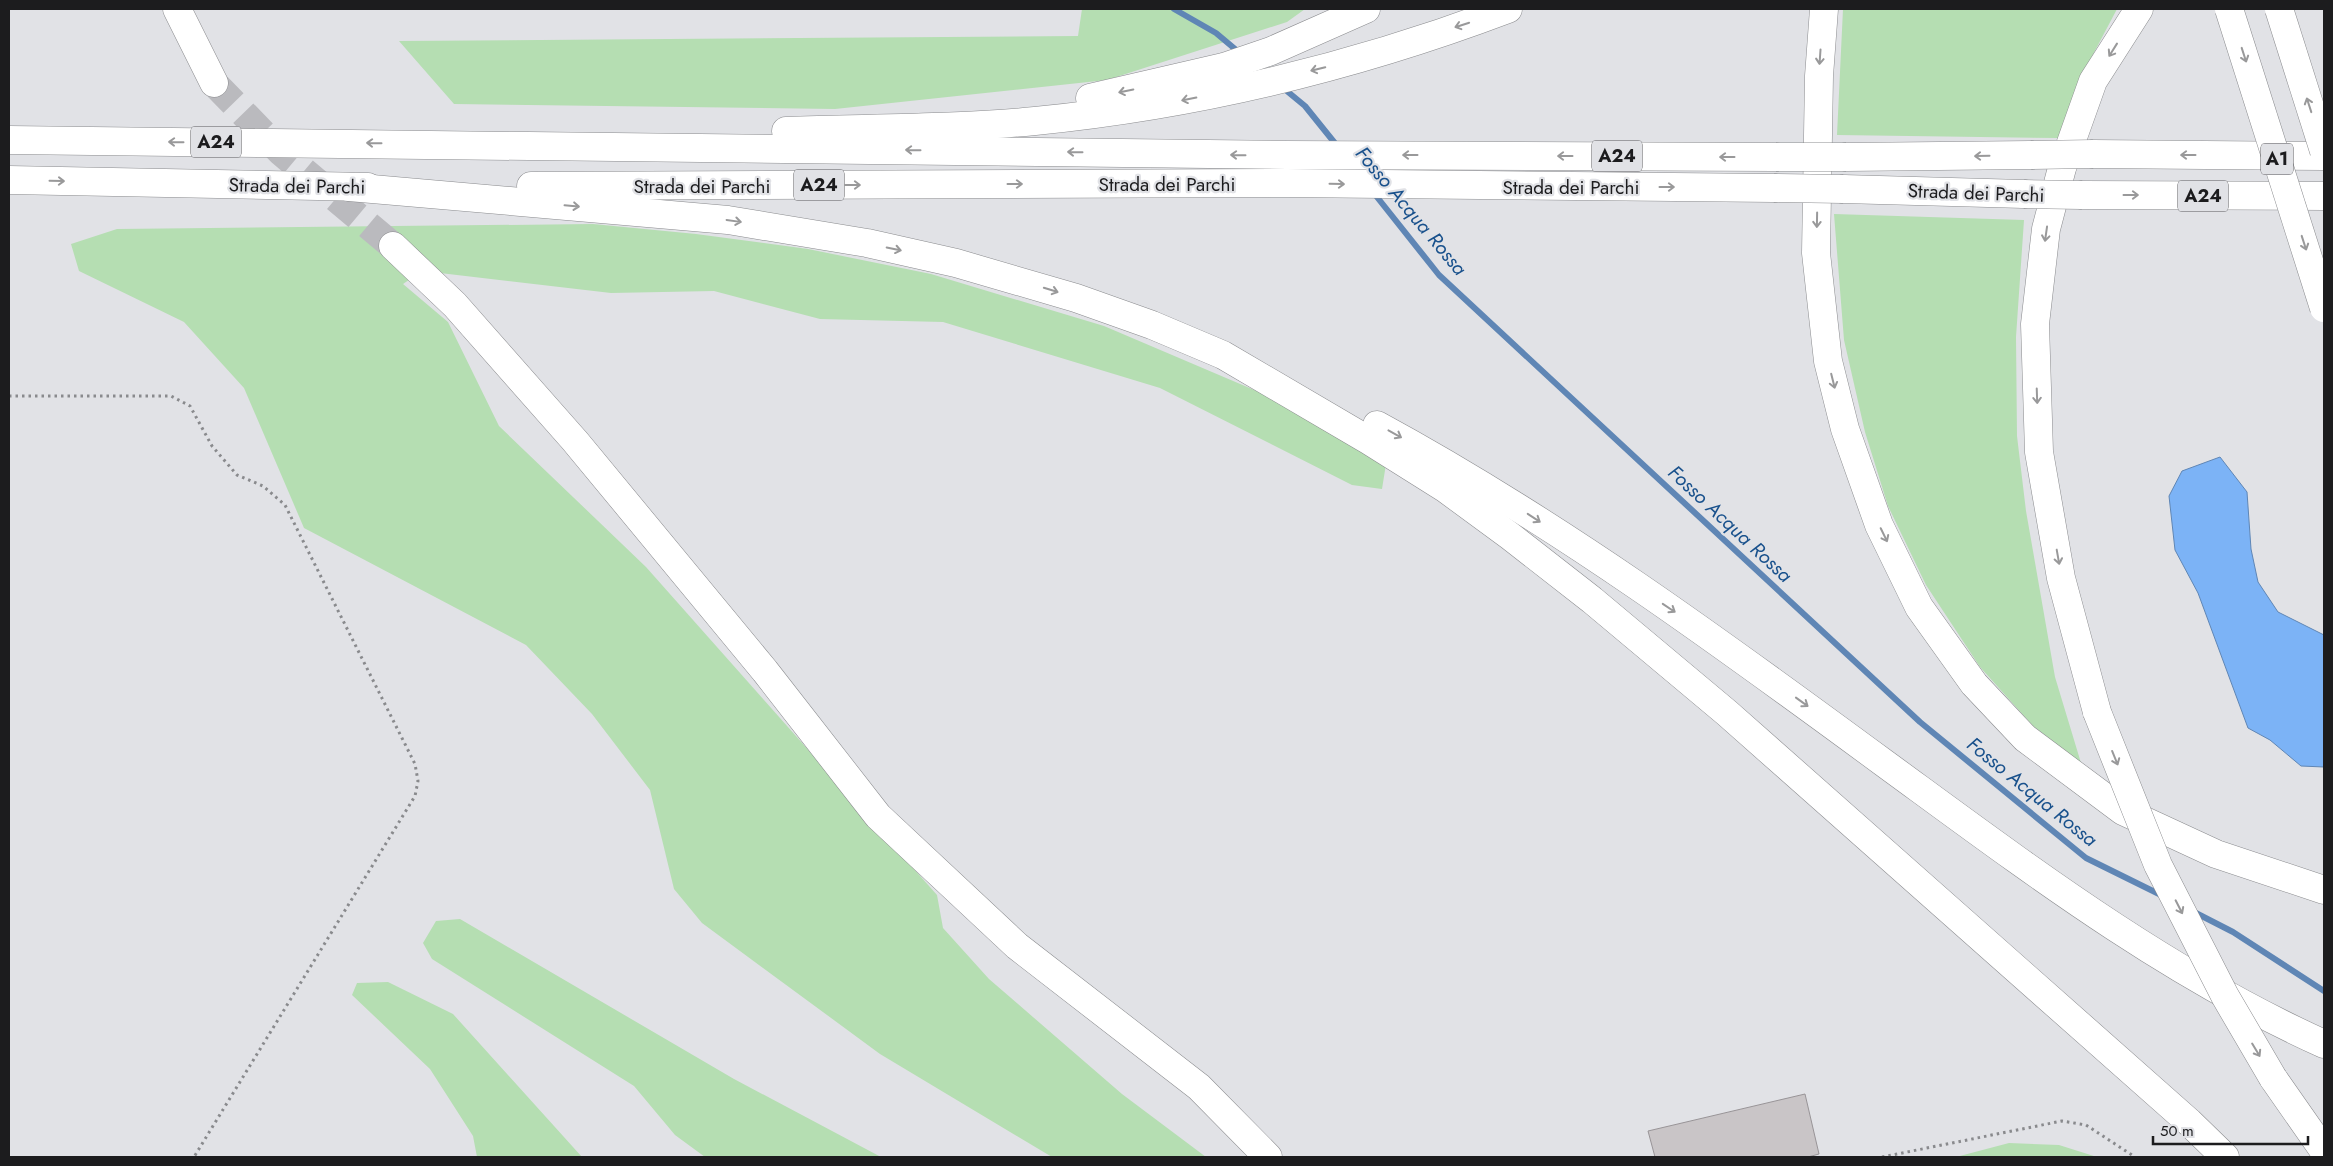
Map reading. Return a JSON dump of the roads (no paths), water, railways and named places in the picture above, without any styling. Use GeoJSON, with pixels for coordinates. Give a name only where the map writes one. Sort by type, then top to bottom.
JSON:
{"type":"FeatureCollection","features":[{"type":"Feature","properties":{"kind":"main road"},"geometry":{"type":"LineString","coordinates":[[177,9],[214,84]]}},
{"type":"Feature","properties":{"kind":"main road"},"geometry":{"type":"LineString","coordinates":[[1231,78],[1271,51],[1366,9]]}},
{"type":"Feature","properties":{"kind":"main road"},"geometry":{"type":"LineString","coordinates":[[422,144],[1033,121],[1147,107],[1231,78],[1365,57],[1508,9]]}},
{"type":"Feature","properties":{"kind":"main road"},"geometry":{"type":"LineString","coordinates":[[1824,9],[1819,76],[1816,253],[1828,361],[1845,429],[1878,525],[1919,607],[1974,684],[2025,738],[2122,811],[2216,854],[2324,890]]}},
{"type":"Feature","properties":{"kind":"main road"},"geometry":{"type":"LineString","coordinates":[[2139,9],[2094,81],[2062,168],[2046,228],[2035,324],[2039,452],[2061,578],[2097,712],[2158,865],[2224,996],[2273,1078],[2324,1151]]}},
{"type":"Feature","properties":{"kind":"main road","name":"A1"},"geometry":{"type":"LineString","coordinates":[[2229,9],[2324,308]]}},
{"type":"Feature","properties":{"kind":"main road","name":"A1"},"geometry":{"type":"LineString","coordinates":[[2279,9],[2324,149]]}},
{"type":"Feature","properties":{"kind":"main road","name":"Strada dei Parchi"},"geometry":{"type":"LineString","coordinates":[[9,140],[1287,155],[1846,157],[2093,154],[2324,156]]}},
{"type":"Feature","properties":{"kind":"main road"},"geometry":{"type":"LineString","coordinates":[[2217,155],[2324,149]]}},
{"type":"Feature","properties":{"kind":"main road","name":"Strada dei Parchi"},"geometry":{"type":"LineString","coordinates":[[9,180],[349,187],[1288,183],[1842,188],[2082,195],[2324,196]]}},
{"type":"Feature","properties":{"kind":"main road"},"geometry":{"type":"LineString","coordinates":[[349,187],[728,220],[857,241],[956,263],[1068,295],[1152,325],[1290,381],[1341,405],[1425,451],[1487,489],[1605,565],[1711,637],[2003,850],[2118,930],[2206,985],[2256,1012],[2324,1044]]}},
{"type":"Feature","properties":{"kind":"main road"},"geometry":{"type":"LineString","coordinates":[[2206,196],[2324,206]]}},
{"type":"Feature","properties":{"kind":"main road"},"geometry":{"type":"LineString","coordinates":[[393,246],[455,305],[575,441],[765,670],[878,816],[1017,946],[1199,1087],[1268,1157]]}},
{"type":"Feature","properties":{"kind":"main road"},"geometry":{"type":"LineString","coordinates":[[1224,355],[1368,440],[1446,489],[1510,536],[1626,627],[1764,746],[2181,1115],[2225,1157]]}},
{"type":"Feature","properties":{"kind":"water"},"geometry":{"type":"Polygon","coordinates":[[[2220,457],[2247,492],[2251,549],[2258,582],[2278,612],[2324,635],[2324,767],[2301,766],[2270,740],[2248,728],[2198,593],[2175,550],[2169,496],[2182,471],[2220,457]]]}},
{"type":"Feature","properties":{"kind":"waterway","name":"Fosso Acqua Rossa"},"geometry":{"type":"LineString","coordinates":[[1174,9],[1216,33],[1241,54]]}},
{"type":"Feature","properties":{"kind":"waterway","name":"Fosso Acqua Rossa"},"geometry":{"type":"LineString","coordinates":[[1282,87],[1305,106],[1338,147]]}},
{"type":"Feature","properties":{"kind":"waterway","name":"Fosso Acqua Rossa"},"geometry":{"type":"LineString","coordinates":[[1373,192],[1439,275],[1920,722],[2086,858],[2163,896]]}},
{"type":"Feature","properties":{"kind":"waterway","name":"Fosso Acqua Rossa"},"geometry":{"type":"LineString","coordinates":[[2192,911],[2233,932],[2324,991]]}},
{"type":"Feature","properties":{"kind":"tunnel"},"geometry":{"type":"LineString","coordinates":[[214,83],[281,152],[393,246]]}}]}
